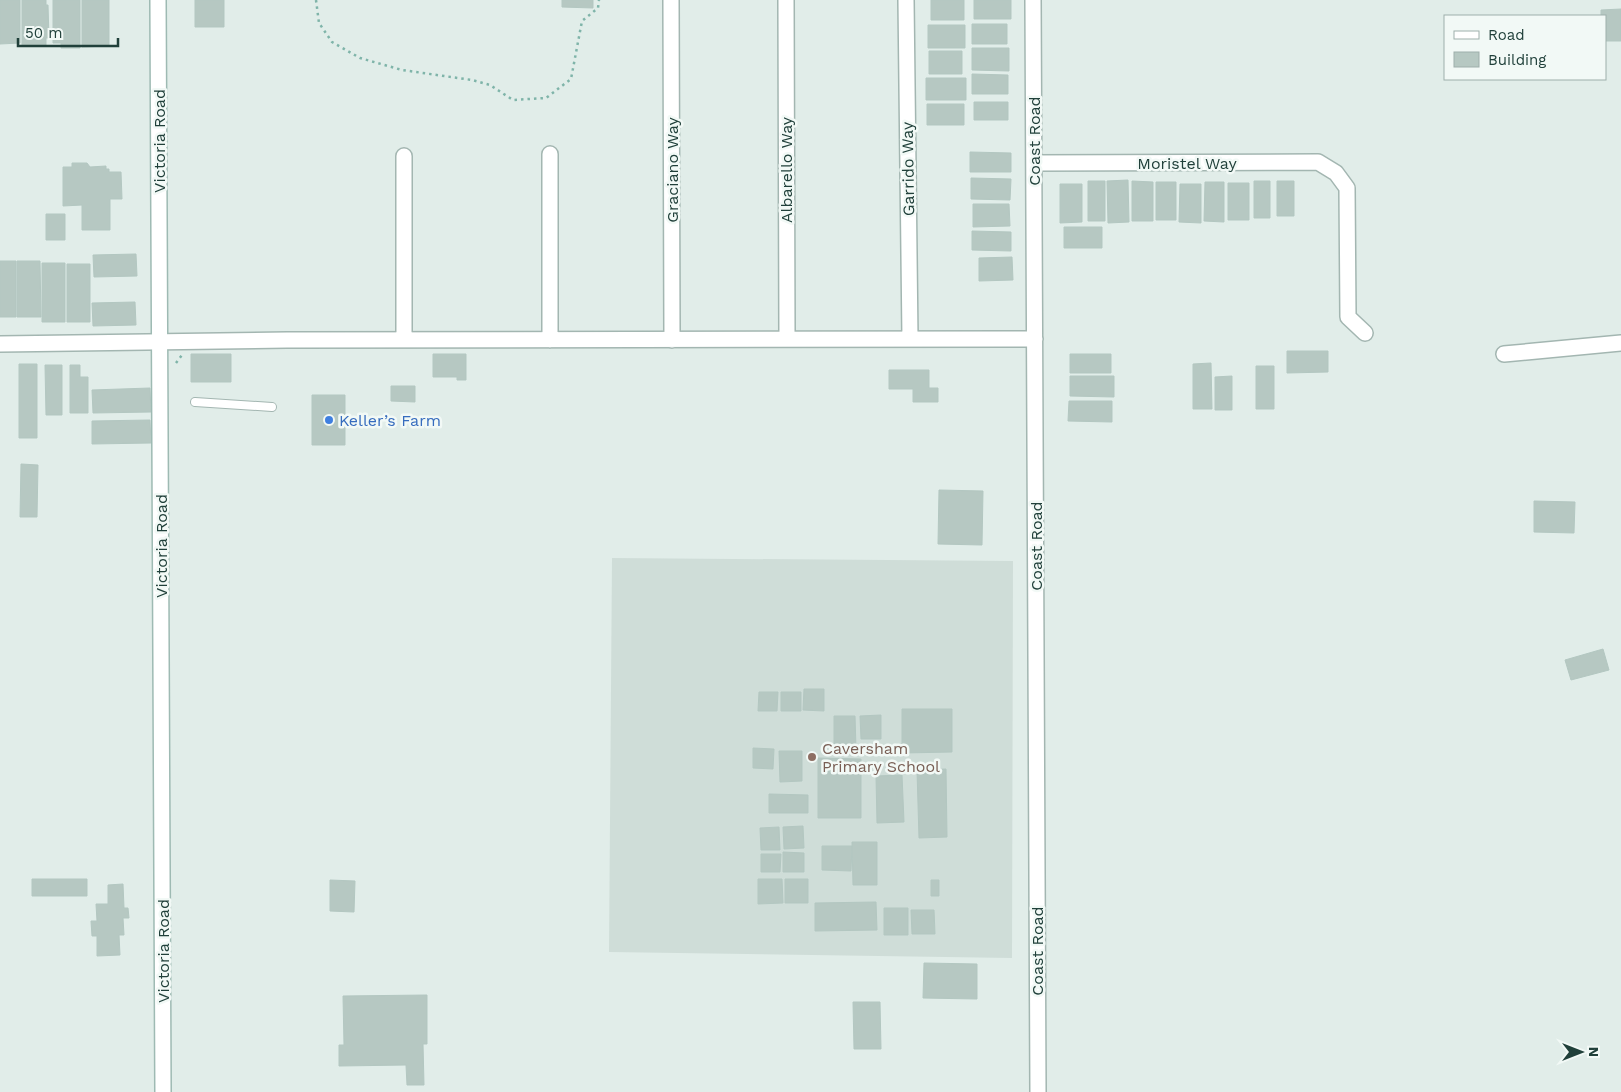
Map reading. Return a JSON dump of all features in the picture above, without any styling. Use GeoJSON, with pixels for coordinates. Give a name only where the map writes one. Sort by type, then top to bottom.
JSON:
{"type":"FeatureCollection","features":[{"type":"Feature","properties":{"kind":"street","name":"Victoria Road"},"geometry":{"type":"LineString","coordinates":[[158,0],[163,1092]]}},
{"type":"Feature","properties":{"kind":"street","name":"Graciano Way"},"geometry":{"type":"LineString","coordinates":[[671,0],[672,340]]}},
{"type":"Feature","properties":{"kind":"street","name":"Albarello Way"},"geometry":{"type":"LineString","coordinates":[[786,0],[787,339]]}},
{"type":"Feature","properties":{"kind":"street","name":"Garrido Way"},"geometry":{"type":"LineString","coordinates":[[906,0],[910,339]]}},
{"type":"Feature","properties":{"kind":"street","name":"Coast Road"},"geometry":{"type":"LineString","coordinates":[[1033,0],[1038,1092]]}},
{"type":"Feature","properties":{"kind":"street"},"geometry":{"type":"LineString","coordinates":[[550,154],[550,340]]}},
{"type":"Feature","properties":{"kind":"street"},"geometry":{"type":"LineString","coordinates":[[404,156],[404,340]]}},
{"type":"Feature","properties":{"kind":"street","name":"Moristel Way"},"geometry":{"type":"LineString","coordinates":[[1034,163],[1318,162],[1336,173],[1347,188],[1348,317],[1365,333]]}},
{"type":"Feature","properties":{"kind":"street"},"geometry":{"type":"LineString","coordinates":[[0,344],[160,344],[404,340],[1035,339]]}},
{"type":"Feature","properties":{"kind":"street"},"geometry":{"type":"LineString","coordinates":[[1504,354],[1621,343]]}},
{"type":"Feature","properties":{"kind":"lane"},"geometry":{"type":"LineString","coordinates":[[195,402],[272,407]]}},
{"type":"Feature","properties":{"kind":"path"},"geometry":{"type":"LineString","coordinates":[[316,0],[319,23],[332,42],[360,58],[402,70],[472,80],[490,86],[513,100],[546,98],[571,79],[582,21],[598,8],[599,0]]}},
{"type":"Feature","properties":{"kind":"path"},"geometry":{"type":"LineString","coordinates":[[176,363],[183,354]]}},
{"type":"Feature","properties":{"kind":"shaded area","name":"Caversham Primary School"},"geometry":{"type":"Polygon","coordinates":[[[612,558],[1013,561],[1012,958],[609,952],[612,558]]]}},
{"type":"Feature","properties":{"kind":"building"},"geometry":{"type":"Polygon","coordinates":[[[0,0],[20,0],[20,43],[0,44],[0,0]]]}},
{"type":"Feature","properties":{"kind":"building"},"geometry":{"type":"Polygon","coordinates":[[[22,0],[46,0],[46,5],[48,5],[49,38],[46,38],[46,46],[22,46],[22,0]]]}},
{"type":"Feature","properties":{"kind":"building"},"geometry":{"type":"Polygon","coordinates":[[[53,0],[80,0],[80,48],[61,48],[61,43],[53,43],[53,0]]]}},
{"type":"Feature","properties":{"kind":"building"},"geometry":{"type":"Polygon","coordinates":[[[82,0],[109,0],[109,46],[82,47],[82,0]]]}},
{"type":"Feature","properties":{"kind":"building"},"geometry":{"type":"Polygon","coordinates":[[[195,0],[224,0],[224,27],[195,27],[195,0]]]}},
{"type":"Feature","properties":{"kind":"building"},"geometry":{"type":"Polygon","coordinates":[[[562,0],[593,0],[593,8],[562,7],[562,0]]]}},
{"type":"Feature","properties":{"kind":"building"},"geometry":{"type":"Polygon","coordinates":[[[931,0],[964,0],[964,20],[931,20],[931,0]]]}},
{"type":"Feature","properties":{"kind":"building"},"geometry":{"type":"Polygon","coordinates":[[[974,0],[1011,0],[1011,19],[974,19],[974,0]]]}},
{"type":"Feature","properties":{"kind":"building"},"geometry":{"type":"Polygon","coordinates":[[[1621,9],[1621,41],[1606,41],[1606,15],[1601,15],[1601,10],[1621,9]]]}},
{"type":"Feature","properties":{"kind":"building"},"geometry":{"type":"Polygon","coordinates":[[[972,24],[1007,24],[1007,44],[972,44],[972,24]]]}},
{"type":"Feature","properties":{"kind":"building"},"geometry":{"type":"Polygon","coordinates":[[[928,25],[965,25],[965,48],[928,48],[928,25]]]}},
{"type":"Feature","properties":{"kind":"building"},"geometry":{"type":"Polygon","coordinates":[[[972,48],[1009,48],[1009,71],[972,70],[972,48]]]}},
{"type":"Feature","properties":{"kind":"building"},"geometry":{"type":"Polygon","coordinates":[[[929,51],[962,51],[962,74],[929,74],[929,51]]]}},
{"type":"Feature","properties":{"kind":"building"},"geometry":{"type":"Polygon","coordinates":[[[972,74],[1008,75],[1008,94],[972,94],[972,74]]]}},
{"type":"Feature","properties":{"kind":"building"},"geometry":{"type":"Polygon","coordinates":[[[926,78],[966,78],[966,100],[926,100],[926,78]]]}},
{"type":"Feature","properties":{"kind":"building"},"geometry":{"type":"Polygon","coordinates":[[[974,102],[1008,102],[1008,120],[974,120],[974,102]]]}},
{"type":"Feature","properties":{"kind":"building"},"geometry":{"type":"Polygon","coordinates":[[[927,104],[964,104],[964,125],[927,125],[927,104]]]}},
{"type":"Feature","properties":{"kind":"building"},"geometry":{"type":"Polygon","coordinates":[[[970,152],[1011,153],[1011,172],[970,172],[970,152]]]}},
{"type":"Feature","properties":{"kind":"building"},"geometry":{"type":"Polygon","coordinates":[[[72,163],[87,163],[90,167],[106,166],[109,172],[121,172],[122,199],[110,199],[110,230],[82,230],[82,205],[63,206],[63,167],[72,167],[72,163]]]}},
{"type":"Feature","properties":{"kind":"building"},"geometry":{"type":"Polygon","coordinates":[[[971,178],[1011,179],[1010,200],[971,199],[971,178]]]}},
{"type":"Feature","properties":{"kind":"building"},"geometry":{"type":"Polygon","coordinates":[[[1128,180],[1129,222],[1108,223],[1107,181],[1128,180]]]}},
{"type":"Feature","properties":{"kind":"building"},"geometry":{"type":"Polygon","coordinates":[[[1088,181],[1105,181],[1105,221],[1088,221],[1088,181]]]}},
{"type":"Feature","properties":{"kind":"building"},"geometry":{"type":"Polygon","coordinates":[[[1132,181],[1153,182],[1153,221],[1132,221],[1132,181]]]}},
{"type":"Feature","properties":{"kind":"building"},"geometry":{"type":"Polygon","coordinates":[[[1254,181],[1270,181],[1270,218],[1254,218],[1254,181]]]}},
{"type":"Feature","properties":{"kind":"building"},"geometry":{"type":"Polygon","coordinates":[[[1277,181],[1294,181],[1294,216],[1277,216],[1277,181]]]}},
{"type":"Feature","properties":{"kind":"building"},"geometry":{"type":"Polygon","coordinates":[[[1156,182],[1176,182],[1176,220],[1156,220],[1156,182]]]}},
{"type":"Feature","properties":{"kind":"building"},"geometry":{"type":"Polygon","coordinates":[[[1205,182],[1224,182],[1224,222],[1204,221],[1205,182]]]}},
{"type":"Feature","properties":{"kind":"building"},"geometry":{"type":"Polygon","coordinates":[[[1228,183],[1249,183],[1249,220],[1228,220],[1228,183]]]}},
{"type":"Feature","properties":{"kind":"building"},"geometry":{"type":"Polygon","coordinates":[[[1060,184],[1082,184],[1082,222],[1060,223],[1060,184]]]}},
{"type":"Feature","properties":{"kind":"building"},"geometry":{"type":"Polygon","coordinates":[[[1180,184],[1201,184],[1201,223],[1179,222],[1180,184]]]}},
{"type":"Feature","properties":{"kind":"building"},"geometry":{"type":"Polygon","coordinates":[[[973,204],[1009,204],[1010,226],[973,227],[973,204]]]}},
{"type":"Feature","properties":{"kind":"building"},"geometry":{"type":"Polygon","coordinates":[[[46,214],[65,214],[65,240],[46,240],[46,214]]]}},
{"type":"Feature","properties":{"kind":"building"},"geometry":{"type":"Polygon","coordinates":[[[1064,227],[1102,227],[1102,248],[1064,248],[1064,227]]]}},
{"type":"Feature","properties":{"kind":"building"},"geometry":{"type":"Polygon","coordinates":[[[972,231],[1011,232],[1011,251],[972,250],[972,231]]]}},
{"type":"Feature","properties":{"kind":"building"},"geometry":{"type":"Polygon","coordinates":[[[136,254],[137,276],[94,277],[93,255],[136,254]]]}},
{"type":"Feature","properties":{"kind":"building"},"geometry":{"type":"Polygon","coordinates":[[[1012,257],[1013,280],[979,281],[979,258],[1012,257]]]}},
{"type":"Feature","properties":{"kind":"building"},"geometry":{"type":"Polygon","coordinates":[[[0,261],[16,261],[16,317],[0,317],[0,261]]]}},
{"type":"Feature","properties":{"kind":"building"},"geometry":{"type":"Polygon","coordinates":[[[17,261],[40,261],[41,317],[17,317],[17,261]]]}},
{"type":"Feature","properties":{"kind":"building"},"geometry":{"type":"Polygon","coordinates":[[[42,263],[65,263],[65,322],[42,322],[42,263]]]}},
{"type":"Feature","properties":{"kind":"building"},"geometry":{"type":"Polygon","coordinates":[[[67,264],[90,264],[90,322],[67,322],[67,264]]]}},
{"type":"Feature","properties":{"kind":"building"},"geometry":{"type":"Polygon","coordinates":[[[135,302],[136,325],[93,326],[92,303],[135,302]]]}},
{"type":"Feature","properties":{"kind":"building"},"geometry":{"type":"Polygon","coordinates":[[[1287,351],[1328,351],[1328,372],[1287,373],[1287,351]]]}},
{"type":"Feature","properties":{"kind":"building"},"geometry":{"type":"Polygon","coordinates":[[[191,354],[231,354],[231,382],[191,382],[191,354]]]}},
{"type":"Feature","properties":{"kind":"building"},"geometry":{"type":"Polygon","coordinates":[[[433,354],[466,354],[466,380],[457,380],[457,377],[433,377],[433,354]]]}},
{"type":"Feature","properties":{"kind":"building"},"geometry":{"type":"Polygon","coordinates":[[[1070,354],[1111,354],[1111,373],[1070,373],[1070,354]]]}},
{"type":"Feature","properties":{"kind":"building"},"geometry":{"type":"Polygon","coordinates":[[[1211,363],[1212,409],[1193,409],[1193,364],[1211,363]]]}},
{"type":"Feature","properties":{"kind":"building"},"geometry":{"type":"Polygon","coordinates":[[[19,364],[37,364],[37,438],[19,438],[19,364]]]}},
{"type":"Feature","properties":{"kind":"building"},"geometry":{"type":"Polygon","coordinates":[[[45,365],[62,365],[62,415],[46,415],[45,365]]]}},
{"type":"Feature","properties":{"kind":"building"},"geometry":{"type":"Polygon","coordinates":[[[70,365],[80,365],[80,377],[88,377],[88,413],[70,413],[70,365]]]}},
{"type":"Feature","properties":{"kind":"building"},"geometry":{"type":"Polygon","coordinates":[[[1256,366],[1274,366],[1274,409],[1256,409],[1256,366]]]}},
{"type":"Feature","properties":{"kind":"building"},"geometry":{"type":"Polygon","coordinates":[[[889,370],[929,370],[929,388],[938,388],[938,402],[913,402],[913,389],[889,389],[889,370]]]}},
{"type":"Feature","properties":{"kind":"building"},"geometry":{"type":"Polygon","coordinates":[[[1070,376],[1114,376],[1114,397],[1070,396],[1070,376]]]}},
{"type":"Feature","properties":{"kind":"building"},"geometry":{"type":"Polygon","coordinates":[[[1232,376],[1232,410],[1215,410],[1215,377],[1232,376]]]}},
{"type":"Feature","properties":{"kind":"building"},"geometry":{"type":"Polygon","coordinates":[[[391,386],[415,386],[415,402],[391,401],[391,386]]]}},
{"type":"Feature","properties":{"kind":"building"},"geometry":{"type":"Polygon","coordinates":[[[150,388],[151,412],[93,413],[92,390],[150,388]]]}},
{"type":"Feature","properties":{"kind":"building","name":"Keller’s Farm"},"geometry":{"type":"Polygon","coordinates":[[[312,395],[345,395],[345,445],[312,445],[312,395]]]}},
{"type":"Feature","properties":{"kind":"building"},"geometry":{"type":"Polygon","coordinates":[[[1069,401],[1112,401],[1112,422],[1068,421],[1069,401]]]}},
{"type":"Feature","properties":{"kind":"building"},"geometry":{"type":"Polygon","coordinates":[[[150,420],[151,443],[92,444],[92,421],[150,420]]]}},
{"type":"Feature","properties":{"kind":"building"},"geometry":{"type":"Polygon","coordinates":[[[21,464],[38,465],[37,517],[20,517],[21,464]]]}},
{"type":"Feature","properties":{"kind":"building"},"geometry":{"type":"Polygon","coordinates":[[[939,490],[983,491],[982,545],[938,544],[939,490]]]}},
{"type":"Feature","properties":{"kind":"building"},"geometry":{"type":"Polygon","coordinates":[[[1534,501],[1575,502],[1574,533],[1534,532],[1534,501]]]}},
{"type":"Feature","properties":{"kind":"building"},"geometry":{"type":"Polygon","coordinates":[[[1603,649],[1609,670],[1571,680],[1565,660],[1603,649]]]}},
{"type":"Feature","properties":{"kind":"building"},"geometry":{"type":"Polygon","coordinates":[[[804,689],[824,689],[824,711],[803,710],[804,689]]]}},
{"type":"Feature","properties":{"kind":"building"},"geometry":{"type":"Polygon","coordinates":[[[759,692],[778,692],[777,711],[758,711],[759,692]]]}},
{"type":"Feature","properties":{"kind":"building"},"geometry":{"type":"Polygon","coordinates":[[[781,692],[801,692],[801,711],[781,711],[781,692]]]}},
{"type":"Feature","properties":{"kind":"building"},"geometry":{"type":"Polygon","coordinates":[[[902,709],[952,709],[952,752],[902,753],[902,709]]]}},
{"type":"Feature","properties":{"kind":"building"},"geometry":{"type":"Polygon","coordinates":[[[881,715],[881,739],[861,739],[860,716],[881,715]]]}},
{"type":"Feature","properties":{"kind":"building"},"geometry":{"type":"Polygon","coordinates":[[[834,716],[855,716],[856,749],[834,749],[834,716]]]}},
{"type":"Feature","properties":{"kind":"building"},"geometry":{"type":"Polygon","coordinates":[[[753,748],[774,749],[773,769],[753,768],[753,748]]]}},
{"type":"Feature","properties":{"kind":"building"},"geometry":{"type":"Polygon","coordinates":[[[779,751],[802,751],[802,781],[780,782],[779,751]]]}},
{"type":"Feature","properties":{"kind":"building"},"geometry":{"type":"Polygon","coordinates":[[[818,758],[861,759],[861,818],[818,818],[818,758]]]}},
{"type":"Feature","properties":{"kind":"building"},"geometry":{"type":"Polygon","coordinates":[[[946,769],[947,837],[919,838],[917,770],[946,769]]]}},
{"type":"Feature","properties":{"kind":"building"},"geometry":{"type":"Polygon","coordinates":[[[902,775],[904,822],[877,823],[876,776],[902,775]]]}},
{"type":"Feature","properties":{"kind":"building"},"geometry":{"type":"Polygon","coordinates":[[[769,794],[808,795],[808,813],[769,813],[769,794]]]}},
{"type":"Feature","properties":{"kind":"building"},"geometry":{"type":"Polygon","coordinates":[[[803,826],[804,848],[784,849],[783,827],[803,826]]]}},
{"type":"Feature","properties":{"kind":"building"},"geometry":{"type":"Polygon","coordinates":[[[779,827],[780,850],[761,850],[760,828],[779,827]]]}},
{"type":"Feature","properties":{"kind":"building"},"geometry":{"type":"Polygon","coordinates":[[[852,842],[877,842],[877,885],[853,885],[852,842]]]}},
{"type":"Feature","properties":{"kind":"building"},"geometry":{"type":"Polygon","coordinates":[[[822,846],[852,846],[851,871],[822,870],[822,846]]]}},
{"type":"Feature","properties":{"kind":"building"},"geometry":{"type":"Polygon","coordinates":[[[783,852],[804,853],[804,872],[783,872],[783,852]]]}},
{"type":"Feature","properties":{"kind":"building"},"geometry":{"type":"Polygon","coordinates":[[[761,854],[781,854],[780,872],[761,872],[761,854]]]}},
{"type":"Feature","properties":{"kind":"building"},"geometry":{"type":"Polygon","coordinates":[[[32,879],[87,879],[87,896],[32,896],[32,879]]]}},
{"type":"Feature","properties":{"kind":"building"},"geometry":{"type":"Polygon","coordinates":[[[758,879],[782,879],[783,903],[758,904],[758,879]]]}},
{"type":"Feature","properties":{"kind":"building"},"geometry":{"type":"Polygon","coordinates":[[[785,879],[808,879],[808,903],[785,903],[785,879]]]}},
{"type":"Feature","properties":{"kind":"building"},"geometry":{"type":"Polygon","coordinates":[[[330,880],[355,881],[354,912],[330,911],[330,880]]]}},
{"type":"Feature","properties":{"kind":"building"},"geometry":{"type":"Polygon","coordinates":[[[931,880],[939,880],[939,896],[931,896],[931,880]]]}},
{"type":"Feature","properties":{"kind":"building"},"geometry":{"type":"Polygon","coordinates":[[[123,884],[124,908],[128,908],[129,918],[123,918],[124,935],[119,935],[120,955],[97,956],[97,936],[92,936],[91,921],[97,921],[96,904],[108,904],[108,885],[123,884]]]}},
{"type":"Feature","properties":{"kind":"building"},"geometry":{"type":"Polygon","coordinates":[[[876,902],[877,930],[815,931],[815,903],[876,902]]]}},
{"type":"Feature","properties":{"kind":"building"},"geometry":{"type":"Polygon","coordinates":[[[884,908],[908,908],[908,935],[884,935],[884,908]]]}},
{"type":"Feature","properties":{"kind":"building"},"geometry":{"type":"Polygon","coordinates":[[[911,910],[934,910],[935,934],[912,934],[911,910]]]}},
{"type":"Feature","properties":{"kind":"building"},"geometry":{"type":"Polygon","coordinates":[[[924,963],[977,964],[977,999],[923,998],[924,963]]]}},
{"type":"Feature","properties":{"kind":"building"},"geometry":{"type":"Polygon","coordinates":[[[427,995],[427,1044],[423,1044],[424,1085],[407,1085],[406,1065],[339,1066],[339,1045],[344,1045],[343,996],[427,995]]]}},
{"type":"Feature","properties":{"kind":"building"},"geometry":{"type":"Polygon","coordinates":[[[853,1002],[880,1002],[881,1049],[854,1049],[853,1002]]]}},
{"type":"Feature","properties":{"kind":"place","name":"Keller’s Farm"},"geometry":{"type":"Point","coordinates":[329,420]}},
{"type":"Feature","properties":{"kind":"place","name":"Caversham Primary School"},"geometry":{"type":"Point","coordinates":[812,757]}}]}
